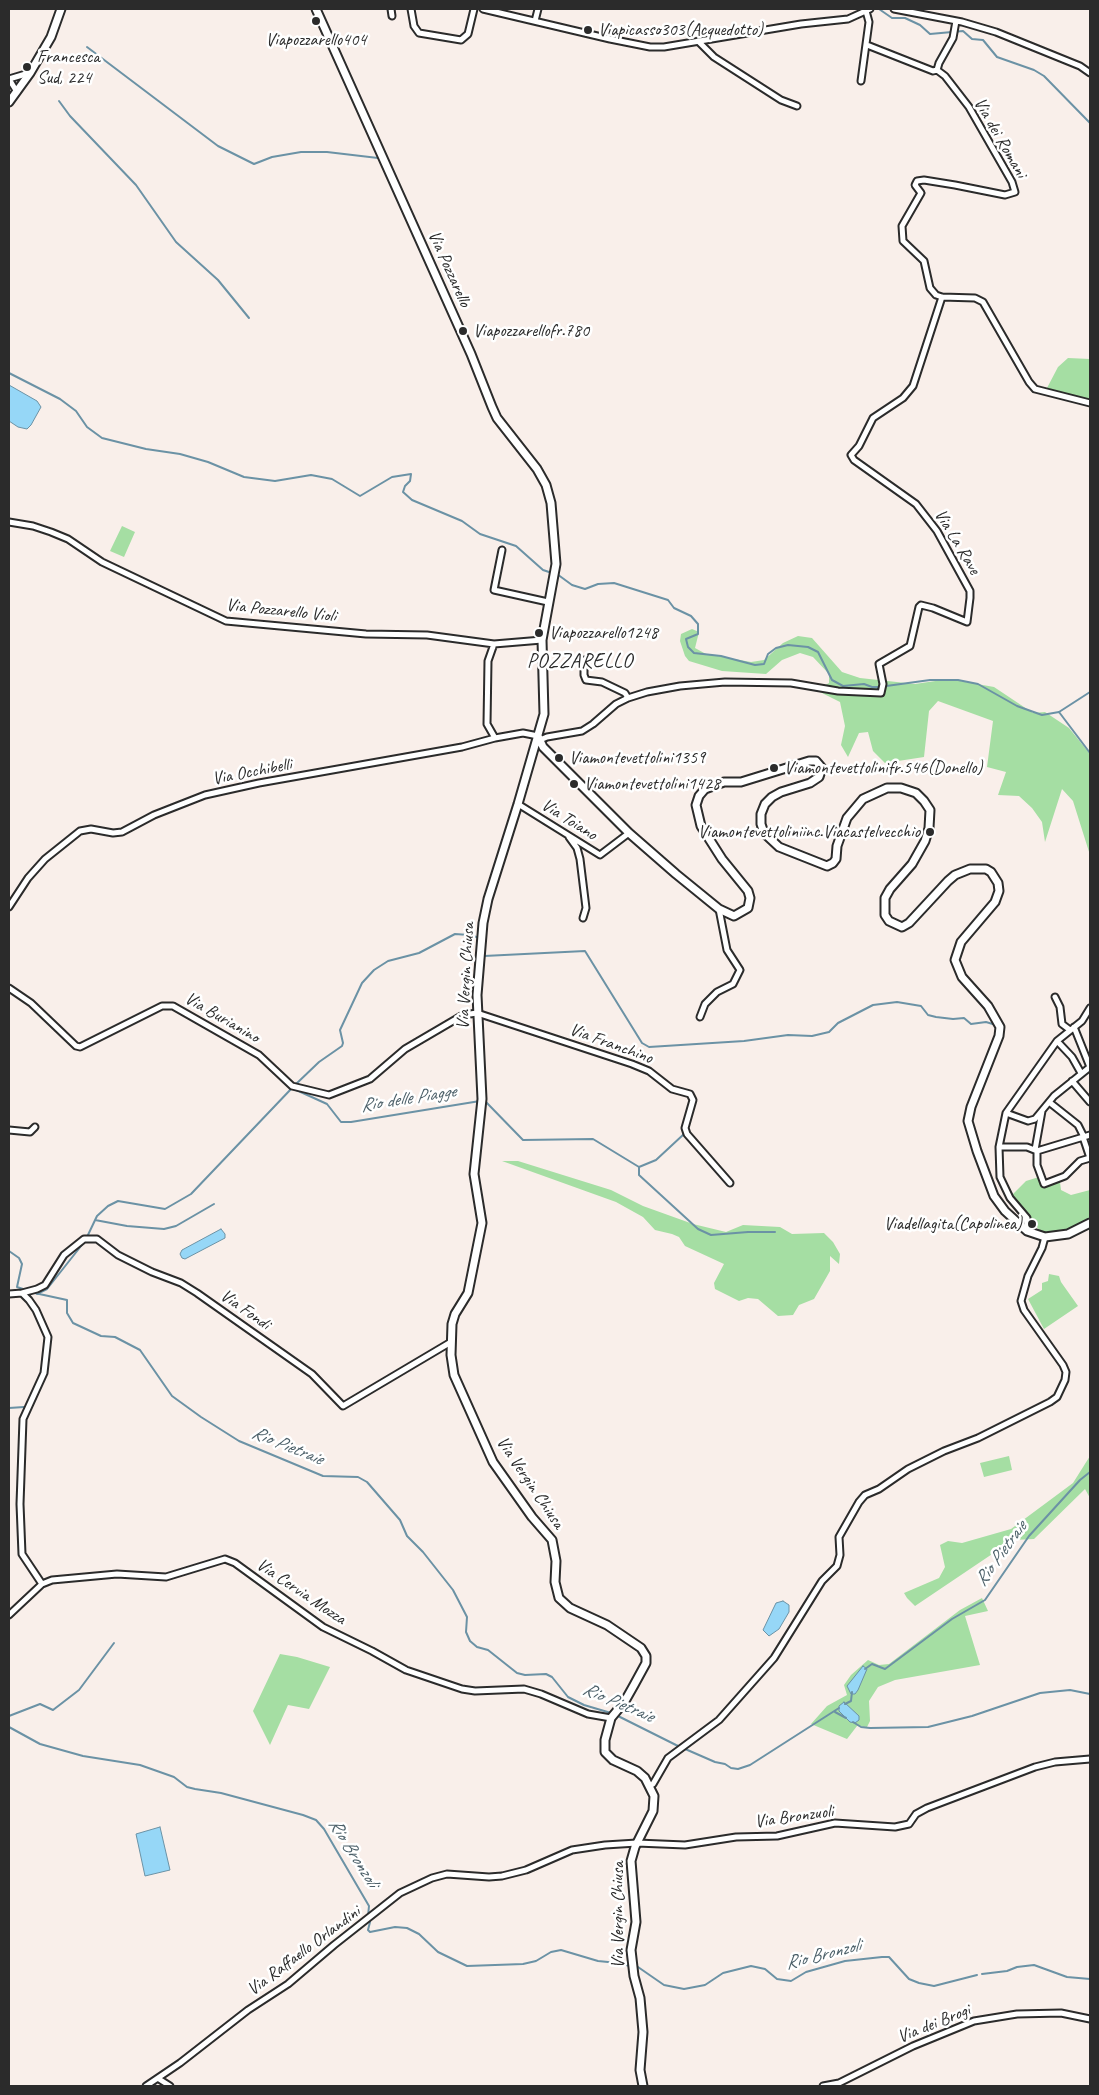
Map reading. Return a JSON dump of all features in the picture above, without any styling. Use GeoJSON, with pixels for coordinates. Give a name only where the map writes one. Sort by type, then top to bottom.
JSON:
{"type":"FeatureCollection","features":[{"type":"Feature","properties":{"kind":"street"},"geometry":{"type":"LineString","coordinates":[[9,102],[13,91],[30,73],[51,37],[61,9]]}},
{"type":"Feature","properties":{"kind":"street","name":"Via Pozzarello"},"geometry":{"type":"LineString","coordinates":[[316,9],[471,354],[497,418],[537,469],[546,485],[551,503],[556,567],[542,640]]}},
{"type":"Feature","properties":{"kind":"street"},"geometry":{"type":"LineString","coordinates":[[392,9],[392,16]]}},
{"type":"Feature","properties":{"kind":"street"},"geometry":{"type":"LineString","coordinates":[[411,9],[414,26],[419,33],[461,40],[468,34],[474,9]]}},
{"type":"Feature","properties":{"kind":"street"},"geometry":{"type":"LineString","coordinates":[[483,9],[639,46],[664,47],[800,24],[848,19],[868,10],[867,45],[861,81]]}},
{"type":"Feature","properties":{"kind":"street"},"geometry":{"type":"LineString","coordinates":[[535,21],[538,9]]}},
{"type":"Feature","properties":{"kind":"street"},"geometry":{"type":"LineString","coordinates":[[894,9],[967,23],[996,32],[1080,66],[1090,73]]}},
{"type":"Feature","properties":{"kind":"street"},"geometry":{"type":"LineString","coordinates":[[867,45],[933,72],[937,70],[953,38],[956,21]]}},
{"type":"Feature","properties":{"kind":"street"},"geometry":{"type":"LineString","coordinates":[[698,41],[714,57],[781,100],[797,106]]}},
{"type":"Feature","properties":{"kind":"street","name":"Via dei Romani"},"geometry":{"type":"LineString","coordinates":[[937,70],[944,76],[968,107],[1015,189],[1013,194],[1005,195],[924,180],[916,183],[916,188],[920,193],[902,226],[903,241],[924,261],[930,288],[936,295],[942,297]]}},
{"type":"Feature","properties":{"kind":"street"},"geometry":{"type":"LineString","coordinates":[[13,91],[9,79],[30,73]]}},
{"type":"Feature","properties":{"kind":"street"},"geometry":{"type":"LineString","coordinates":[[942,297],[975,298],[983,302],[1029,382],[1036,389],[1090,403]]}},
{"type":"Feature","properties":{"kind":"street","name":"Via La Rave"},"geometry":{"type":"LineString","coordinates":[[539,738],[572,734],[588,728],[616,704],[628,698],[647,692],[680,686],[726,682],[791,683],[846,692],[882,691],[879,664],[910,646],[919,607],[933,608],[965,622],[968,620],[970,598],[968,587],[934,526],[916,504],[852,459],[851,455],[859,446],[873,418],[903,398],[913,386],[942,297]]}},
{"type":"Feature","properties":{"kind":"street","name":"Via Pozzarello Violi"},"geometry":{"type":"LineString","coordinates":[[9,522],[52,532],[110,566],[226,621],[366,634],[427,635],[494,644],[542,640]]}},
{"type":"Feature","properties":{"kind":"street"},"geometry":{"type":"LineString","coordinates":[[502,550],[494,590],[548,602]]}},
{"type":"Feature","properties":{"kind":"street","name":"Via Vergin Chiusa"},"geometry":{"type":"LineString","coordinates":[[542,640],[544,706],[539,738],[526,772],[518,804],[484,911],[477,977],[482,1099],[474,1174],[482,1223],[471,1284],[468,1293],[455,1314],[450,1332],[454,1375],[488,1452],[532,1516],[552,1540],[556,1561],[555,1582],[559,1598],[570,1608],[607,1625],[641,1648],[646,1656],[646,1663],[625,1701],[611,1718],[604,1740],[605,1752],[613,1760],[637,1771],[650,1786],[654,1796],[653,1811],[637,1842],[631,1861],[636,1922],[631,1950],[634,1976],[640,1998],[643,2032],[640,2070],[645,2086]]}},
{"type":"Feature","properties":{"kind":"street"},"geometry":{"type":"LineString","coordinates":[[494,644],[488,661],[487,724],[495,738]]}},
{"type":"Feature","properties":{"kind":"street"},"geometry":{"type":"LineString","coordinates":[[584,660],[584,676],[586,680],[602,682],[625,693],[628,698]]}},
{"type":"Feature","properties":{"kind":"street","name":"Via Occhibelli"},"geometry":{"type":"LineString","coordinates":[[9,907],[28,878],[45,859],[80,831],[91,829],[112,833],[122,832],[154,815],[206,795],[259,783],[462,747],[495,738],[523,734],[539,738]]}},
{"type":"Feature","properties":{"kind":"street"},"geometry":{"type":"LineString","coordinates":[[539,738],[543,747],[629,833],[719,909],[734,916],[748,908],[750,898],[748,891],[722,858],[701,826],[696,805],[699,796],[705,789],[724,782],[741,782],[809,761],[816,761],[822,768],[819,777],[810,783],[772,797],[765,804],[761,814],[761,824],[764,833],[779,847],[828,866],[836,858],[837,846],[846,818],[863,798],[887,788],[901,788],[916,793],[924,800],[930,810],[931,819],[925,841],[912,864],[890,889],[886,898],[885,915],[894,925],[902,927],[955,875],[970,869],[986,869],[991,872],[998,883],[999,891],[995,902],[961,942],[955,960],[962,978],[988,1006],[1000,1027],[999,1036],[971,1106],[968,1121],[974,1144],[994,1196],[1005,1211],[1027,1231],[1045,1237],[1068,1234],[1090,1223]]}},
{"type":"Feature","properties":{"kind":"street","name":"Via Toiano"},"geometry":{"type":"LineString","coordinates":[[518,804],[600,855],[629,833]]}},
{"type":"Feature","properties":{"kind":"street"},"geometry":{"type":"LineString","coordinates":[[567,834],[577,848],[580,859],[586,908],[582,918]]}},
{"type":"Feature","properties":{"kind":"street"},"geometry":{"type":"LineString","coordinates":[[700,1018],[705,1004],[717,992],[733,984],[740,970],[727,950],[719,909]]}},
{"type":"Feature","properties":{"kind":"street","name":"Via Burianino"},"geometry":{"type":"LineString","coordinates":[[9,988],[31,1003],[76,1046],[80,1047],[162,1006],[173,1006],[258,1055],[292,1086],[329,1095],[370,1079],[405,1049],[463,1015],[477,1013]]}},
{"type":"Feature","properties":{"kind":"street"},"geometry":{"type":"LineString","coordinates":[[1006,1112],[1028,1121],[1035,1119],[1054,1096],[1090,1067],[1072,1028],[1062,1024],[1060,1007],[1054,997]]}},
{"type":"Feature","properties":{"kind":"street"},"geometry":{"type":"LineString","coordinates":[[1027,1231],[1027,1218],[1010,1198],[1000,1177],[1000,1148],[1006,1112],[1057,1041],[1082,1021],[1090,1008]]}},
{"type":"Feature","properties":{"kind":"street","name":"Via Franchino"},"geometry":{"type":"LineString","coordinates":[[477,1013],[632,1064],[649,1071],[672,1089],[690,1094],[693,1100],[686,1128],[689,1136],[711,1158],[730,1182]]}},
{"type":"Feature","properties":{"kind":"street"},"geometry":{"type":"LineString","coordinates":[[1057,1041],[1072,1057],[1081,1073]]}},
{"type":"Feature","properties":{"kind":"street"},"geometry":{"type":"LineString","coordinates":[[1072,1081],[1090,1102]]}},
{"type":"Feature","properties":{"kind":"street"},"geometry":{"type":"LineString","coordinates":[[1042,1110],[1036,1150],[1037,1165],[1044,1184],[1065,1176],[1080,1161],[1090,1158],[1086,1136],[1078,1126],[1049,1102]]}},
{"type":"Feature","properties":{"kind":"street"},"geometry":{"type":"LineString","coordinates":[[9,1130],[30,1132],[35,1127]]}},
{"type":"Feature","properties":{"kind":"street"},"geometry":{"type":"LineString","coordinates":[[1000,1148],[1028,1147],[1036,1150],[1086,1136]]}},
{"type":"Feature","properties":{"kind":"street"},"geometry":{"type":"LineString","coordinates":[[650,1786],[668,1758],[719,1720],[774,1658],[822,1581],[837,1566],[840,1556],[839,1537],[859,1502],[865,1496],[879,1489],[908,1469],[944,1451],[978,1438],[1050,1402],[1060,1393],[1066,1372],[1024,1310],[1021,1301],[1028,1276],[1042,1248],[1045,1237]]}},
{"type":"Feature","properties":{"kind":"street","name":"Via Fondi"},"geometry":{"type":"LineString","coordinates":[[22,1293],[37,1289],[45,1284],[64,1255],[84,1239],[97,1240],[118,1255],[152,1272],[181,1283],[197,1293],[312,1374],[343,1406],[451,1342]]}},
{"type":"Feature","properties":{"kind":"street"},"geometry":{"type":"LineString","coordinates":[[9,1294],[22,1293],[36,1310],[48,1337],[44,1373],[26,1410],[22,1430],[22,1554],[42,1584]]}},
{"type":"Feature","properties":{"kind":"street","name":"Via Cervia Mozza"},"geometry":{"type":"LineString","coordinates":[[9,1615],[42,1584],[68,1577],[117,1574],[166,1577],[225,1559],[234,1563],[323,1627],[406,1670],[462,1689],[475,1691],[524,1689],[542,1694],[588,1714],[611,1718]]}},
{"type":"Feature","properties":{"kind":"street","name":"Via Bronzuoli"},"geometry":{"type":"LineString","coordinates":[[637,1842],[684,1845],[736,1838],[777,1836],[835,1823],[895,1827],[908,1824],[916,1814],[927,1808],[1035,1767],[1055,1762],[1090,1759]]}},
{"type":"Feature","properties":{"kind":"street","name":"Via Raffaello Orlandini"},"geometry":{"type":"LineString","coordinates":[[146,2086],[159,2079],[222,2028],[288,1984],[400,1893],[414,1886],[447,1874],[489,1878],[502,1876],[526,1870],[572,1850],[637,1842]]}},
{"type":"Feature","properties":{"kind":"street","name":"Via dei Brogi"},"geometry":{"type":"LineString","coordinates":[[823,2086],[839,2083],[913,2046],[974,2021],[1018,2014],[1061,2014],[1090,2018]]}},
{"type":"Feature","properties":{"kind":"street"},"geometry":{"type":"LineString","coordinates":[[159,2079],[170,2086]]}},
{"type":"Feature","properties":{"kind":"green space"},"geometry":{"type":"Polygon","coordinates":[[[1068,358],[1090,359],[1090,401],[1047,388],[1058,367],[1068,358]]]}},
{"type":"Feature","properties":{"kind":"green space"},"geometry":{"type":"Polygon","coordinates":[[[122,526],[135,532],[124,557],[110,551],[122,526]]]}},
{"type":"Feature","properties":{"kind":"green space"},"geometry":{"type":"Polygon","coordinates":[[[692,629],[699,632],[695,648],[706,654],[751,662],[764,660],[783,643],[798,636],[812,638],[842,672],[860,678],[915,684],[949,679],[994,687],[1033,713],[1045,712],[1069,728],[1090,754],[1090,855],[1073,801],[1062,789],[1045,842],[1042,822],[1032,808],[1019,796],[998,795],[1006,772],[987,767],[993,721],[938,701],[929,711],[924,757],[885,763],[873,751],[868,732],[859,733],[848,757],[841,745],[845,726],[840,702],[816,690],[829,683],[829,674],[813,657],[800,653],[782,660],[766,674],[722,671],[689,661],[685,656],[680,641],[681,634],[692,629]]]}},
{"type":"Feature","properties":{"kind":"green space"},"geometry":{"type":"Polygon","coordinates":[[[502,1161],[518,1161],[611,1190],[643,1206],[693,1224],[726,1232],[743,1225],[780,1227],[792,1234],[824,1233],[833,1242],[840,1254],[839,1264],[830,1256],[830,1271],[814,1299],[799,1305],[793,1315],[778,1316],[758,1299],[748,1298],[739,1301],[715,1289],[714,1283],[724,1264],[685,1246],[679,1237],[655,1230],[643,1217],[616,1202],[502,1161]]]}},
{"type":"Feature","properties":{"kind":"green space"},"geometry":{"type":"Polygon","coordinates":[[[1039,1177],[1043,1187],[1060,1182],[1061,1190],[1071,1195],[1090,1190],[1090,1218],[1064,1233],[1048,1235],[1040,1231],[1012,1195],[1026,1181],[1039,1177]]]}},
{"type":"Feature","properties":{"kind":"green space"},"geometry":{"type":"Polygon","coordinates":[[[1049,1274],[1059,1276],[1061,1282],[1078,1306],[1044,1329],[1028,1299],[1042,1290],[1042,1283],[1048,1281],[1049,1274]]]}},
{"type":"Feature","properties":{"kind":"green space"},"geometry":{"type":"Polygon","coordinates":[[[1009,1456],[1012,1470],[984,1477],[980,1463],[1009,1456]]]}},
{"type":"Feature","properties":{"kind":"green space"},"geometry":{"type":"Polygon","coordinates":[[[1090,1456],[1090,1498],[1085,1489],[1034,1539],[1013,1540],[915,1606],[907,1598],[904,1593],[939,1578],[945,1567],[940,1545],[948,1541],[962,1543],[1011,1529],[1073,1483],[1090,1456]]]}},
{"type":"Feature","properties":{"kind":"green space"},"geometry":{"type":"Polygon","coordinates":[[[982,1598],[988,1611],[965,1616],[980,1665],[895,1680],[878,1687],[869,1701],[870,1721],[867,1727],[857,1726],[847,1739],[811,1724],[827,1706],[847,1695],[844,1685],[851,1675],[868,1660],[879,1665],[889,1664],[960,1610],[982,1598]]]}},
{"type":"Feature","properties":{"kind":"green space"},"geometry":{"type":"Polygon","coordinates":[[[280,1654],[330,1667],[309,1709],[288,1705],[270,1745],[253,1711],[280,1654]]]}},
{"type":"Feature","properties":{"kind":"water"},"geometry":{"type":"Polygon","coordinates":[[[9,385],[37,401],[41,407],[27,429],[18,427],[9,421],[9,385]]]}},
{"type":"Feature","properties":{"kind":"water"},"geometry":{"type":"Polygon","coordinates":[[[221,1229],[225,1234],[225,1238],[185,1259],[182,1258],[180,1254],[182,1250],[221,1229]]]}},
{"type":"Feature","properties":{"kind":"water"},"geometry":{"type":"Polygon","coordinates":[[[783,1601],[789,1605],[789,1612],[779,1629],[769,1636],[763,1630],[776,1603],[783,1601]]]}},
{"type":"Feature","properties":{"kind":"water"},"geometry":{"type":"Polygon","coordinates":[[[863,1666],[867,1669],[858,1690],[855,1694],[851,1694],[847,1686],[863,1666]]]}},
{"type":"Feature","properties":{"kind":"water"},"geometry":{"type":"Polygon","coordinates":[[[844,1702],[859,1716],[859,1720],[855,1723],[850,1722],[839,1711],[839,1706],[844,1702]]]}},
{"type":"Feature","properties":{"kind":"water"},"geometry":{"type":"Polygon","coordinates":[[[160,1827],[170,1870],[145,1876],[136,1834],[160,1827]]]}},
{"type":"Feature","properties":{"kind":"waterway"},"geometry":{"type":"LineString","coordinates":[[879,9],[892,18],[905,18],[920,25],[930,34],[963,31],[972,39],[983,40],[997,57],[1034,70],[1044,76],[1090,123]]}},
{"type":"Feature","properties":{"kind":"waterway"},"geometry":{"type":"LineString","coordinates":[[87,47],[218,146],[254,164],[272,157],[301,152],[327,152],[378,158]]}},
{"type":"Feature","properties":{"kind":"waterway"},"geometry":{"type":"LineString","coordinates":[[59,101],[70,116],[136,185],[176,242],[218,280],[249,318]]}},
{"type":"Feature","properties":{"kind":"waterway"},"geometry":{"type":"LineString","coordinates":[[9,373],[60,399],[76,411],[87,427],[102,438],[146,449],[180,454],[208,462],[244,477],[275,481],[311,475],[332,479],[360,496],[392,477],[411,474],[410,481],[405,486],[403,492],[412,500],[462,521],[480,534],[516,546],[543,570],[552,573]]}},
{"type":"Feature","properties":{"kind":"waterway"},"geometry":{"type":"LineString","coordinates":[[557,574],[572,585],[585,589],[598,584],[614,583],[668,600],[674,608],[691,616],[698,624],[698,634],[686,639],[688,647],[694,653],[721,656],[755,665],[764,664],[768,654],[776,648],[788,645],[808,647],[818,652],[832,680],[843,686],[864,684],[879,687],[930,680],[958,680],[978,684],[1017,706],[1042,715],[1059,712],[1090,692]]}},
{"type":"Feature","properties":{"kind":"waterway"},"geometry":{"type":"LineString","coordinates":[[1059,712],[1090,753]]}},
{"type":"Feature","properties":{"kind":"waterway"},"geometry":{"type":"LineString","coordinates":[[295,1085],[319,1062],[342,1046],[340,1030],[362,983],[374,970],[388,961],[419,953],[455,934],[480,938]]}},
{"type":"Feature","properties":{"kind":"waterway"},"geometry":{"type":"LineString","coordinates":[[485,940],[484,956],[585,951],[642,1043],[649,1047],[744,1041],[788,1035],[812,1036],[829,1032],[838,1023],[873,1005],[897,1002],[921,1006],[928,1015],[936,1017],[964,1018],[971,1024],[986,1022],[996,1025]]}},
{"type":"Feature","properties":{"kind":"waterway","name":"Rio delle Piagge"},"geometry":{"type":"LineString","coordinates":[[87,1237],[97,1216],[108,1206],[118,1201],[165,1209],[191,1194],[292,1088]]}},
{"type":"Feature","properties":{"kind":"waterway","name":"Rio delle Piagge"},"geometry":{"type":"LineString","coordinates":[[294,1089],[327,1104],[341,1122],[480,1101]]}},
{"type":"Feature","properties":{"kind":"waterway","name":"Rio delle Piagge"},"geometry":{"type":"LineString","coordinates":[[485,1101],[523,1140],[593,1139],[639,1167]]}},
{"type":"Feature","properties":{"kind":"waterway"},"geometry":{"type":"LineString","coordinates":[[639,1167],[656,1160],[684,1134]]}},
{"type":"Feature","properties":{"kind":"waterway","name":"Rio delle Piagge"},"geometry":{"type":"LineString","coordinates":[[639,1167],[639,1175],[698,1229],[711,1235],[775,1232]]}},
{"type":"Feature","properties":{"kind":"waterway"},"geometry":{"type":"LineString","coordinates":[[95,1220],[127,1226],[164,1229],[176,1226],[214,1204]]}},
{"type":"Feature","properties":{"kind":"waterway","name":"Rio delle Piagge"},"geometry":{"type":"LineString","coordinates":[[37,1294],[47,1289],[85,1241]]}},
{"type":"Feature","properties":{"kind":"waterway","name":"Rio Pietraie"},"geometry":{"type":"LineString","coordinates":[[9,1251],[19,1258],[22,1264],[17,1287],[26,1290]]}},
{"type":"Feature","properties":{"kind":"waterway","name":"Rio Pietraie"},"geometry":{"type":"LineString","coordinates":[[30,1292],[67,1300],[67,1313],[73,1323],[101,1336],[115,1337],[140,1350],[172,1396],[239,1441],[323,1476],[358,1477],[367,1482],[400,1520],[407,1536],[423,1552],[453,1590],[467,1617],[466,1632],[470,1641],[477,1647],[488,1650],[517,1673],[525,1675],[546,1674],[552,1677],[568,1697],[584,1705],[611,1713]]}},
{"type":"Feature","properties":{"kind":"waterway"},"geometry":{"type":"LineString","coordinates":[[9,1408],[24,1407]]}},
{"type":"Feature","properties":{"kind":"waterway","name":"Rio Pietraie"},"geometry":{"type":"LineString","coordinates":[[865,1669],[872,1664],[885,1669],[952,1619],[985,1600],[1029,1536],[1080,1480],[1090,1472]]}},
{"type":"Feature","properties":{"kind":"waterway"},"geometry":{"type":"LineString","coordinates":[[9,1716],[40,1704],[53,1710],[79,1690],[114,1643]]}},
{"type":"Feature","properties":{"kind":"waterway"},"geometry":{"type":"LineString","coordinates":[[853,1722],[861,1727],[870,1728],[928,1727],[972,1716],[1040,1693],[1070,1690],[1090,1694]]}},
{"type":"Feature","properties":{"kind":"waterway","name":"Rio Pietraie"},"geometry":{"type":"LineString","coordinates":[[845,1704],[851,1701],[852,1692]]}},
{"type":"Feature","properties":{"kind":"waterway","name":"Rio Pietraie"},"geometry":{"type":"LineString","coordinates":[[616,1715],[676,1745],[715,1762],[738,1769],[750,1765],[839,1708]]}},
{"type":"Feature","properties":{"kind":"waterway"},"geometry":{"type":"LineString","coordinates":[[835,1712],[846,1718]]}},
{"type":"Feature","properties":{"kind":"waterway","name":"Rio Bronzoli"},"geometry":{"type":"LineString","coordinates":[[9,1727],[40,1744],[83,1756],[140,1765],[174,1777],[187,1787],[221,1793],[316,1820],[324,1829],[369,1906],[368,1916]]}},
{"type":"Feature","properties":{"kind":"waterway","name":"Rio Bronzoli"},"geometry":{"type":"LineString","coordinates":[[368,1920],[370,1922],[368,1930],[370,1932],[395,1927],[407,1928],[419,1934],[438,1952],[467,1966],[523,1964],[536,1961],[551,1952],[561,1950],[598,1961],[630,1966]]}},
{"type":"Feature","properties":{"kind":"waterway","name":"Rio Bronzoli"},"geometry":{"type":"LineString","coordinates":[[635,1967],[638,1967],[664,1985],[684,1989],[705,1985],[723,1973],[751,1966],[765,1969],[777,1979],[791,1981],[806,1972],[845,1961],[882,1957],[889,1957],[909,1979],[934,1986],[977,1975]]}},
{"type":"Feature","properties":{"kind":"waterway","name":"Rio Bronzoli"},"geometry":{"type":"LineString","coordinates":[[982,1974],[1034,1965],[1067,1977],[1090,1979]]}},
{"type":"Feature","properties":{"kind":"place","name":"Viapozzarello404"},"geometry":{"type":"Point","coordinates":[316,21]}},
{"type":"Feature","properties":{"kind":"place","name":"Viapicasso303(Acquedotto)"},"geometry":{"type":"Point","coordinates":[588,30]}},
{"type":"Feature","properties":{"kind":"place","name":"Francesca Sud, 224"},"geometry":{"type":"Point","coordinates":[27,67]}},
{"type":"Feature","properties":{"kind":"place","name":"Viapozzarellofr.780"},"geometry":{"type":"Point","coordinates":[463,331]}},
{"type":"Feature","properties":{"kind":"place","name":"Viapozzarello1248"},"geometry":{"type":"Point","coordinates":[539,633]}},
{"type":"Feature","properties":{"kind":"place","name":"Viamontevettolini1359"},"geometry":{"type":"Point","coordinates":[559,758]}},
{"type":"Feature","properties":{"kind":"place","name":"Viamontevettolinifr.546(Donello)"},"geometry":{"type":"Point","coordinates":[774,768]}},
{"type":"Feature","properties":{"kind":"place","name":"Viamontevettolini1428"},"geometry":{"type":"Point","coordinates":[574,784]}},
{"type":"Feature","properties":{"kind":"place","name":"Viamontevettoliniinc.Viacastelvecchio"},"geometry":{"type":"Point","coordinates":[930,832]}},
{"type":"Feature","properties":{"kind":"place","name":"Viadellagita(Capolinea)"},"geometry":{"type":"Point","coordinates":[1032,1224]}},
{"type":"Feature","properties":{"kind":"district","name":"POZZARELLO"},"geometry":{"type":"Point","coordinates":[580,662]}}]}
